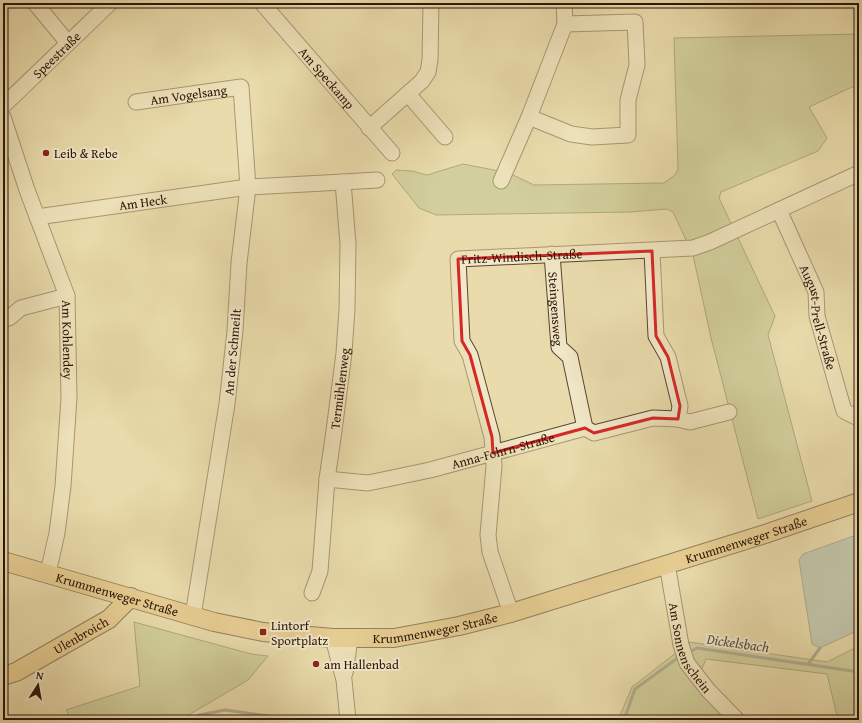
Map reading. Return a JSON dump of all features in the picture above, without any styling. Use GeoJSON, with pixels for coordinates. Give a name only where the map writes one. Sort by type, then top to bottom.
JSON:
{"type":"FeatureCollection","features":[{"type":"Feature","properties":{"kind":"main road","name":"Krummenweger Straße"},"geometry":{"type":"LineString","coordinates":[[3,561],[193,616],[263,632],[341,638],[394,638],[459,626],[511,613],[765,534],[859,502]]}},
{"type":"Feature","properties":{"kind":"main road","name":"Ulenbroich"},"geometry":{"type":"LineString","coordinates":[[3,676],[16,672],[109,619],[131,597]]}},
{"type":"Feature","properties":{"kind":"street"},"geometry":{"type":"LineString","coordinates":[[36,3],[68,43]]}},
{"type":"Feature","properties":{"kind":"street","name":"Speestraße"},"geometry":{"type":"LineString","coordinates":[[3,106],[110,3]]}},
{"type":"Feature","properties":{"kind":"street","name":"Am Speckamp"},"geometry":{"type":"LineString","coordinates":[[262,3],[392,153]]}},
{"type":"Feature","properties":{"kind":"street"},"geometry":{"type":"LineString","coordinates":[[369,128],[422,81],[428,72],[430,60],[431,3]]}},
{"type":"Feature","properties":{"kind":"street"},"geometry":{"type":"LineString","coordinates":[[501,181],[528,118],[565,24],[564,3]]}},
{"type":"Feature","properties":{"kind":"street"},"geometry":{"type":"LineString","coordinates":[[528,118],[571,134],[592,137],[628,135],[628,100],[637,65],[635,22],[565,24]]}},
{"type":"Feature","properties":{"kind":"street","name":"Am Vogelsang"},"geometry":{"type":"LineString","coordinates":[[136,102],[242,87]]}},
{"type":"Feature","properties":{"kind":"street","name":"An der Schmeilt"},"geometry":{"type":"LineString","coordinates":[[193,616],[227,404],[235,331],[239,263],[248,187],[242,87]]}},
{"type":"Feature","properties":{"kind":"street"},"geometry":{"type":"LineString","coordinates":[[408,94],[445,137]]}},
{"type":"Feature","properties":{"kind":"street","name":"Am Kohlendey"},"geometry":{"type":"LineString","coordinates":[[3,117],[27,190],[67,296],[69,343],[68,406],[57,533],[48,573]]}},
{"type":"Feature","properties":{"kind":"street","name":"Fritz-Windisch-Straße"},"geometry":{"type":"LineString","coordinates":[[511,613],[490,552],[488,534],[494,466],[492,437],[470,355],[462,340],[458,259],[693,248],[710,242],[859,172]]}},
{"type":"Feature","properties":{"kind":"street"},"geometry":{"type":"LineString","coordinates":[[248,187],[377,180]]}},
{"type":"Feature","properties":{"kind":"street","name":"Termühlenweg"},"geometry":{"type":"LineString","coordinates":[[312,593],[320,571],[327,480],[344,353],[347,309],[348,244],[343,182]]}},
{"type":"Feature","properties":{"kind":"street","name":"Am Heck"},"geometry":{"type":"LineString","coordinates":[[37,217],[248,187]]}},
{"type":"Feature","properties":{"kind":"street","name":"August-Prell-Straße"},"geometry":{"type":"LineString","coordinates":[[779,210],[816,292],[817,316],[844,411],[856,417],[859,415]]}},
{"type":"Feature","properties":{"kind":"street"},"geometry":{"type":"LineString","coordinates":[[652,251],[656,336],[668,357],[680,406],[678,419]]}},
{"type":"Feature","properties":{"kind":"street","name":"Steingensweg"},"geometry":{"type":"LineString","coordinates":[[552,254],[559,347],[570,357],[585,428]]}},
{"type":"Feature","properties":{"kind":"street"},"geometry":{"type":"LineString","coordinates":[[9,318],[21,308],[67,296]]}},
{"type":"Feature","properties":{"kind":"street","name":"Anna-Fohrn-Straße"},"geometry":{"type":"LineString","coordinates":[[327,480],[368,483],[430,470],[585,428],[594,433],[652,418],[678,419],[690,422],[729,412]]}},
{"type":"Feature","properties":{"kind":"street","name":"Am Sonnenschein"},"geometry":{"type":"LineString","coordinates":[[667,564],[681,645],[687,663],[708,690],[737,720]]}},
{"type":"Feature","properties":{"kind":"street"},"geometry":{"type":"LineString","coordinates":[[341,638],[348,719]]}},
{"type":"Feature","properties":{"kind":"highlighted area"},"geometry":{"type":"Polygon","coordinates":[[[652,251],[656,336],[668,357],[680,406],[678,419],[653,418],[594,433],[585,428],[493,453],[492,437],[470,355],[462,341],[458,259],[652,251]]]}},
{"type":"Feature","properties":{"kind":"green space"},"geometry":{"type":"Polygon","coordinates":[[[859,34],[859,87],[852,87],[809,107],[827,138],[818,151],[721,192],[719,198],[775,316],[768,335],[812,501],[758,519],[711,338],[693,255],[673,212],[667,209],[630,212],[436,215],[419,208],[392,174],[396,170],[412,171],[427,175],[463,164],[509,173],[534,185],[664,183],[675,175],[678,169],[674,38],[859,34]]]}},
{"type":"Feature","properties":{"kind":"green space"},"geometry":{"type":"Polygon","coordinates":[[[134,622],[251,654],[268,656],[248,680],[180,720],[72,720],[66,710],[140,686],[134,622]]]}},
{"type":"Feature","properties":{"kind":"green space"},"geometry":{"type":"Polygon","coordinates":[[[689,642],[827,662],[859,646],[859,720],[838,720],[827,674],[706,659],[701,671],[691,659],[689,642]]]}},
{"type":"Feature","properties":{"kind":"green space"},"geometry":{"type":"Polygon","coordinates":[[[677,652],[730,720],[618,720],[632,687],[677,652]]]}},
{"type":"Feature","properties":{"kind":"water"},"geometry":{"type":"Polygon","coordinates":[[[859,534],[859,630],[820,648],[812,644],[799,560],[803,554],[859,534]]]}},
{"type":"Feature","properties":{"kind":"waterway","name":"Dickelsbach"},"geometry":{"type":"LineString","coordinates":[[688,653],[697,648],[859,672]]}},
{"type":"Feature","properties":{"kind":"waterway"},"geometry":{"type":"LineString","coordinates":[[808,664],[820,648]]}},
{"type":"Feature","properties":{"kind":"waterway","name":"Dickelsbach"},"geometry":{"type":"LineString","coordinates":[[624,720],[635,689],[681,656]]}},
{"type":"Feature","properties":{"kind":"waterway","name":"Dickelsbach"},"geometry":{"type":"LineString","coordinates":[[189,720],[199,715],[225,710],[296,720]]}},
{"type":"Feature","properties":{"kind":"place","name":"Leib & Rebe"},"geometry":{"type":"Point","coordinates":[46,153]}},
{"type":"Feature","properties":{"kind":"place","name":"Lintorf Sportplatz"},"geometry":{"type":"Point","coordinates":[263,632]}},
{"type":"Feature","properties":{"kind":"place","name":"am Hallenbad"},"geometry":{"type":"Point","coordinates":[316,664]}}]}
